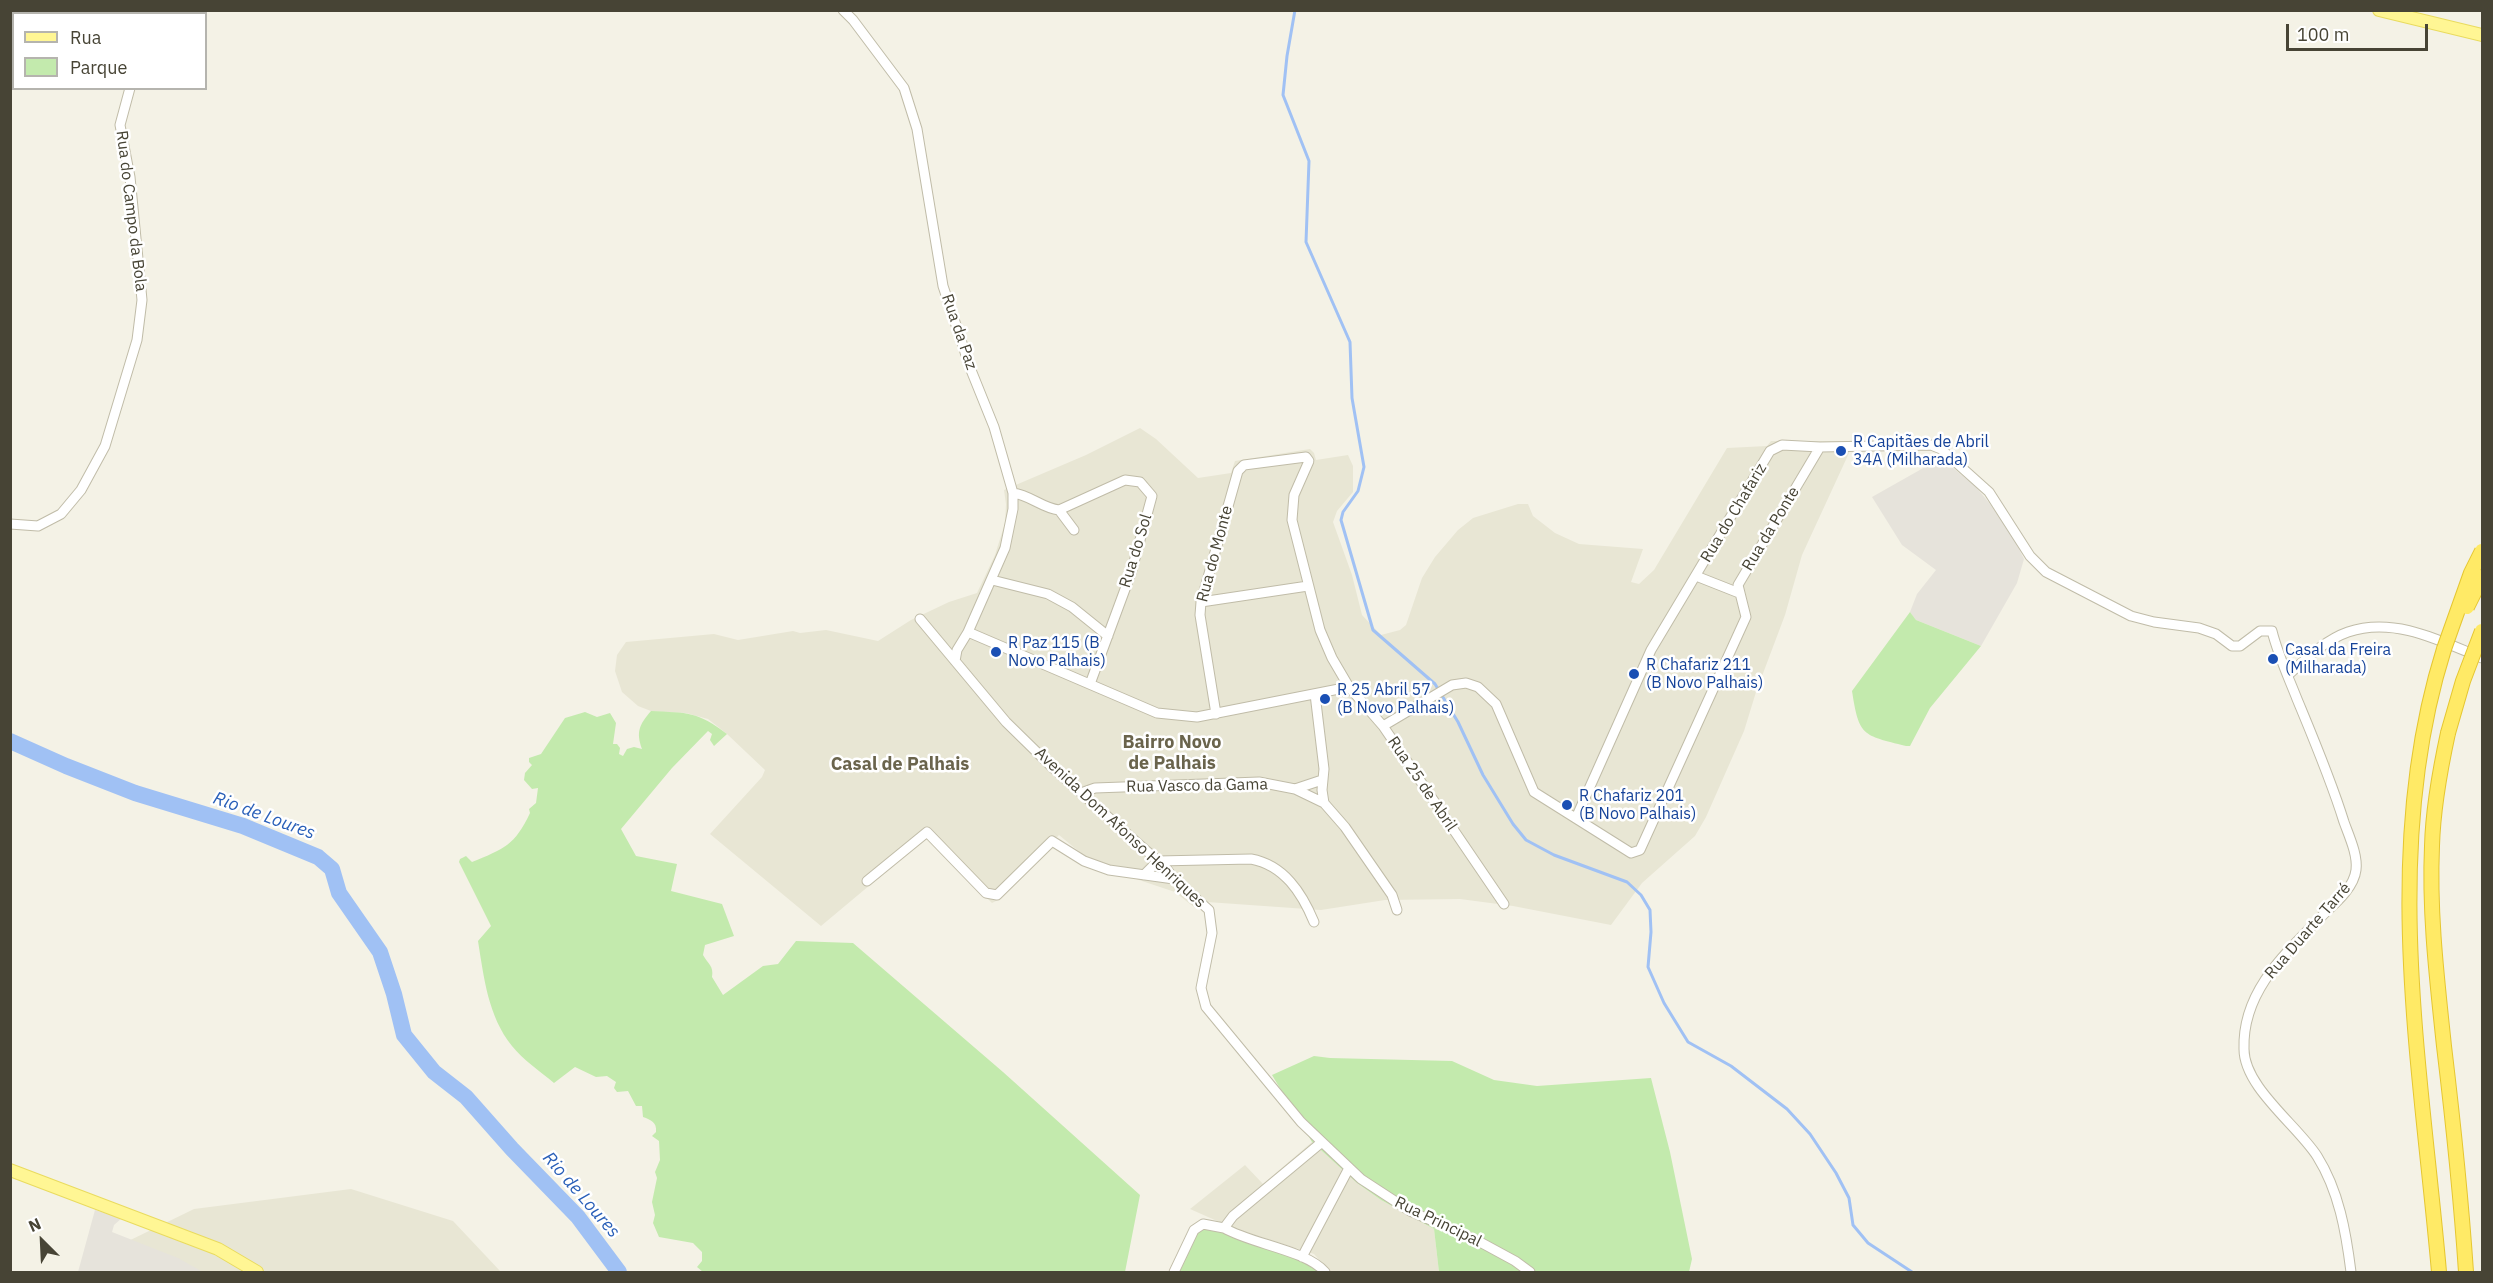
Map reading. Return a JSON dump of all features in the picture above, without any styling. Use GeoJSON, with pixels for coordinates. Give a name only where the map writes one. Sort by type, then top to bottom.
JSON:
{"type":"FeatureCollection","features":[{"type":"Feature","properties":{"kind":"highway"},"geometry":{"type":"LineString","coordinates":[[2439,1272],[2410,964],[2410,842],[2423,728],[2444,649],[2471,573],[2482,552]]}},
{"type":"Feature","properties":{"kind":"highway"},"geometry":{"type":"LineString","coordinates":[[2444,649],[2482,577]]}},
{"type":"Feature","properties":{"kind":"highway"},"geometry":{"type":"LineString","coordinates":[[2466,1272],[2462,1199],[2435,959],[2431,898],[2432,844],[2437,787],[2448,733],[2463,681],[2482,631]]}},
{"type":"Feature","properties":{"kind":"main road"},"geometry":{"type":"LineString","coordinates":[[2379,10],[2482,34]]}},
{"type":"Feature","properties":{"kind":"main road"},"geometry":{"type":"LineString","coordinates":[[10,1170],[218,1249],[257,1272]]}},
{"type":"Feature","properties":{"kind":"street","name":"Rua da Paz"},"geometry":{"type":"LineString","coordinates":[[843,10],[904,88],[917,129],[943,286],[971,370],[994,427],[1013,494],[1005,548],[968,632],[957,650],[955,661]]}},
{"type":"Feature","properties":{"kind":"street","name":"Rua do Campo da Bola"},"geometry":{"type":"LineString","coordinates":[[10,524],[38,526],[61,514],[81,489],[105,446],[137,340],[142,300],[130,177],[120,125],[129,90]]}},
{"type":"Feature","properties":{"kind":"street","name":"Rua do Chafariz"},"geometry":{"type":"LineString","coordinates":[[1576,818],[1651,650],[1770,452],[1782,445],[1820,447],[1931,445],[1941,449],[1989,492],[2030,556],[2046,572],[2131,616],[2216,633],[2232,646],[2240,646],[2260,631],[2272,631],[2278,656],[2288,675]]}},
{"type":"Feature","properties":{"kind":"street","name":"Rua da Ponte"},"geometry":{"type":"LineString","coordinates":[[1383,726],[1445,688],[1466,683],[1478,687],[1496,705],[1534,792],[1631,853],[1640,850],[1746,618],[1738,585],[1820,447]]}},
{"type":"Feature","properties":{"kind":"street","name":"Rua do Monte"},"geometry":{"type":"LineString","coordinates":[[1216,714],[1200,615],[1201,602],[1240,467],[1299,457],[1306,457],[1309,461]]}},
{"type":"Feature","properties":{"kind":"street","name":"Rua 25 de Abril"},"geometry":{"type":"LineString","coordinates":[[1309,461],[1294,495],[1291,508],[1292,520],[1320,630],[1332,658],[1349,687],[1383,726],[1504,904]]}},
{"type":"Feature","properties":{"kind":"street","name":"Rua do Sol"},"geometry":{"type":"LineString","coordinates":[[1059,510],[1125,480],[1140,482],[1152,496],[1131,573],[1090,684]]}},
{"type":"Feature","properties":{"kind":"street"},"geometry":{"type":"LineString","coordinates":[[1013,494],[1023,495],[1051,509],[1059,510],[1074,530]]}},
{"type":"Feature","properties":{"kind":"street"},"geometry":{"type":"LineString","coordinates":[[1696,576],[1739,593]]}},
{"type":"Feature","properties":{"kind":"street"},"geometry":{"type":"LineString","coordinates":[[992,580],[1048,594],[1072,607],[1108,636]]}},
{"type":"Feature","properties":{"kind":"street"},"geometry":{"type":"LineString","coordinates":[[1201,602],[1308,586]]}},
{"type":"Feature","properties":{"kind":"street","name":"Avenida Dom Afonso Henriques"},"geometry":{"type":"LineString","coordinates":[[920,619],[1006,722],[1209,910],[1212,933],[1201,988],[1206,1006],[1301,1122],[1322,1142]]}},
{"type":"Feature","properties":{"kind":"street"},"geometry":{"type":"LineString","coordinates":[[2288,675],[2333,639],[2363,628],[2394,626],[2482,658]]}},
{"type":"Feature","properties":{"kind":"street"},"geometry":{"type":"LineString","coordinates":[[968,632],[1157,713],[1197,717],[1349,687]]}},
{"type":"Feature","properties":{"kind":"street","name":"Rua Duarte Tarré"},"geometry":{"type":"LineString","coordinates":[[2288,675],[2332,785],[2354,853],[2356,869],[2353,881],[2341,898],[2271,971],[2253,997],[2245,1025],[2244,1051],[2249,1070],[2263,1092],[2318,1157],[2338,1202],[2346,1231],[2351,1272]]}},
{"type":"Feature","properties":{"kind":"street"},"geometry":{"type":"LineString","coordinates":[[1315,694],[1324,769],[1323,803]]}},
{"type":"Feature","properties":{"kind":"street"},"geometry":{"type":"LineString","coordinates":[[1295,789],[1322,780]]}},
{"type":"Feature","properties":{"kind":"street","name":"Rua Vasco da Gama"},"geometry":{"type":"LineString","coordinates":[[1081,793],[1095,788],[1259,782],[1295,789],[1323,803],[1345,827],[1392,895],[1397,910]]}},
{"type":"Feature","properties":{"kind":"street"},"geometry":{"type":"LineString","coordinates":[[867,881],[927,832],[986,893],[996,895],[1052,841],[1092,864],[1109,870],[1174,879]]}},
{"type":"Feature","properties":{"kind":"street"},"geometry":{"type":"LineString","coordinates":[[1144,875],[1158,861],[1251,859],[1262,861],[1288,878],[1305,900],[1314,922]]}},
{"type":"Feature","properties":{"kind":"street"},"geometry":{"type":"LineString","coordinates":[[1224,1228],[1233,1215],[1322,1142]]}},
{"type":"Feature","properties":{"kind":"street","name":"Rua Principal"},"geometry":{"type":"LineString","coordinates":[[1322,1142],[1349,1168],[1410,1211],[1480,1242],[1515,1260],[1530,1272]]}},
{"type":"Feature","properties":{"kind":"street"},"geometry":{"type":"LineString","coordinates":[[1302,1257],[1349,1168]]}},
{"type":"Feature","properties":{"kind":"street"},"geometry":{"type":"LineString","coordinates":[[1174,1272],[1194,1230],[1203,1224],[1224,1228],[1237,1236],[1311,1260],[1325,1272]]}},
{"type":"Feature","properties":{"kind":"shaded area"},"geometry":{"type":"Polygon","coordinates":[[[1140,428],[1156,439],[1198,478],[1231,473],[1235,461],[1310,449],[1316,460],[1348,455],[1353,466],[1353,492],[1337,511],[1333,522],[1352,575],[1362,615],[1381,635],[1400,630],[1406,625],[1422,578],[1435,557],[1458,530],[1473,518],[1518,504],[1528,504],[1533,516],[1555,533],[1579,544],[1643,549],[1631,582],[1639,584],[1654,570],[1727,448],[1767,446],[1771,441],[1851,441],[1849,453],[1802,555],[1785,615],[1744,731],[1706,817],[1695,836],[1642,883],[1611,925],[1513,906],[1460,899],[1385,900],[1321,910],[1207,902],[1195,908],[1175,892],[1127,876],[1088,859],[1059,835],[1000,899],[992,903],[929,840],[925,839],[821,926],[710,834],[762,777],[765,770],[708,719],[686,713],[651,711],[638,706],[622,692],[615,671],[617,655],[626,642],[714,634],[738,640],[793,631],[800,633],[826,630],[878,641],[911,620],[949,602],[977,593],[995,555],[1005,523],[1004,490],[1086,455],[1140,428]]]}},
{"type":"Feature","properties":{"kind":"shaded area"},"geometry":{"type":"Polygon","coordinates":[[[1941,458],[1976,487],[1990,504],[2013,537],[2024,559],[2017,583],[1981,646],[1916,620],[1910,612],[1917,594],[1936,570],[1902,545],[1872,497],[1941,458]]]}},
{"type":"Feature","properties":{"kind":"shaded area"},"geometry":{"type":"Polygon","coordinates":[[[1312,1142],[1357,1183],[1381,1200],[1434,1229],[1439,1272],[1330,1272],[1314,1254],[1233,1228],[1190,1209],[1245,1165],[1263,1184],[1312,1142]]]}},
{"type":"Feature","properties":{"kind":"shaded area"},"geometry":{"type":"Polygon","coordinates":[[[351,1189],[453,1221],[501,1272],[97,1272],[110,1250],[194,1209],[351,1189]]]}},
{"type":"Feature","properties":{"kind":"shaded area"},"geometry":{"type":"Polygon","coordinates":[[[95,1210],[122,1218],[114,1225],[112,1232],[178,1258],[203,1272],[78,1272],[95,1210]]]}},
{"type":"Feature","properties":{"kind":"green space"},"geometry":{"type":"Polygon","coordinates":[[[1910,612],[1916,620],[1981,646],[1930,708],[1910,746],[1906,746],[1871,736],[1865,731],[1857,717],[1852,691],[1910,612]]]}},
{"type":"Feature","properties":{"kind":"green space"},"geometry":{"type":"Polygon","coordinates":[[[651,711],[674,712],[700,717],[727,734],[714,746],[710,740],[712,734],[708,731],[672,768],[621,829],[636,856],[677,864],[671,891],[722,904],[734,936],[705,945],[703,955],[723,995],[763,966],[778,964],[796,941],[853,943],[1003,1072],[1140,1195],[1125,1272],[703,1272],[697,1267],[702,1261],[702,1252],[693,1243],[659,1237],[653,1223],[655,1215],[652,1202],[657,1178],[655,1172],[660,1160],[659,1141],[652,1136],[656,1132],[654,1124],[643,1117],[642,1106],[636,1106],[628,1091],[617,1092],[614,1088],[616,1082],[607,1076],[596,1077],[575,1067],[554,1083],[526,1061],[512,1046],[497,1022],[482,969],[478,941],[491,926],[459,862],[466,856],[472,862],[507,845],[525,824],[530,813],[529,809],[536,803],[538,788],[532,789],[524,780],[525,773],[532,765],[529,758],[541,754],[565,718],[585,712],[597,717],[610,713],[616,723],[613,744],[617,744],[620,748],[619,754],[623,756],[627,749],[634,747],[642,749],[639,738],[640,729],[651,711]]]}},
{"type":"Feature","properties":{"kind":"green space"},"geometry":{"type":"Polygon","coordinates":[[[1314,1056],[1452,1061],[1494,1080],[1537,1086],[1651,1078],[1670,1152],[1692,1259],[1689,1272],[1439,1272],[1434,1229],[1381,1200],[1357,1183],[1312,1142],[1272,1075],[1314,1056]]]}},
{"type":"Feature","properties":{"kind":"green space"},"geometry":{"type":"Polygon","coordinates":[[[1209,1228],[1297,1259],[1320,1272],[1175,1272],[1195,1231],[1209,1228]]]}},
{"type":"Feature","properties":{"kind":"waterway"},"geometry":{"type":"LineString","coordinates":[[1295,10],[1283,95],[1309,161],[1306,242],[1350,342],[1352,398],[1364,467],[1358,491],[1343,512],[1341,520],[1373,630],[1435,684],[1458,722],[1483,775],[1513,824],[1526,840],[1554,855],[1627,882],[1641,895],[1650,910],[1648,967],[1664,1003],[1688,1042],[1731,1066],[1787,1109],[1810,1134],[1836,1173],[1849,1198],[1853,1225],[1868,1243],[1912,1272]]}},
{"type":"Feature","properties":{"kind":"waterway","name":"Rio de Loures"},"geometry":{"type":"LineString","coordinates":[[10,741],[135,793],[243,826],[318,857],[332,869],[339,893],[380,952],[404,1035],[434,1072],[466,1097],[512,1149],[578,1217],[619,1272]]}},
{"type":"Feature","properties":{"kind":"place","name":"R Capitães de Abril 34A (Milharada)"},"geometry":{"type":"Point","coordinates":[1841,451]}},
{"type":"Feature","properties":{"kind":"place","name":"R Paz 115 (B Novo Palhais)"},"geometry":{"type":"Point","coordinates":[996,652]}},
{"type":"Feature","properties":{"kind":"place","name":"Casal da Freira (Milharada)"},"geometry":{"type":"Point","coordinates":[2273,659]}},
{"type":"Feature","properties":{"kind":"place","name":"R Chafariz 211 (B Novo Palhais)"},"geometry":{"type":"Point","coordinates":[1634,674]}},
{"type":"Feature","properties":{"kind":"place","name":"R 25 Abril 57 (B Novo Palhais)"},"geometry":{"type":"Point","coordinates":[1325,699]}},
{"type":"Feature","properties":{"kind":"place","name":"R Chafariz 201 (B Novo Palhais)"},"geometry":{"type":"Point","coordinates":[1567,805]}},
{"type":"Feature","properties":{"kind":"district","name":"Bairro Novo de Palhais"},"geometry":{"type":"Point","coordinates":[1172,753]}},
{"type":"Feature","properties":{"kind":"district","name":"Casal de Palhais"},"geometry":{"type":"Point","coordinates":[900,765]}}]}
